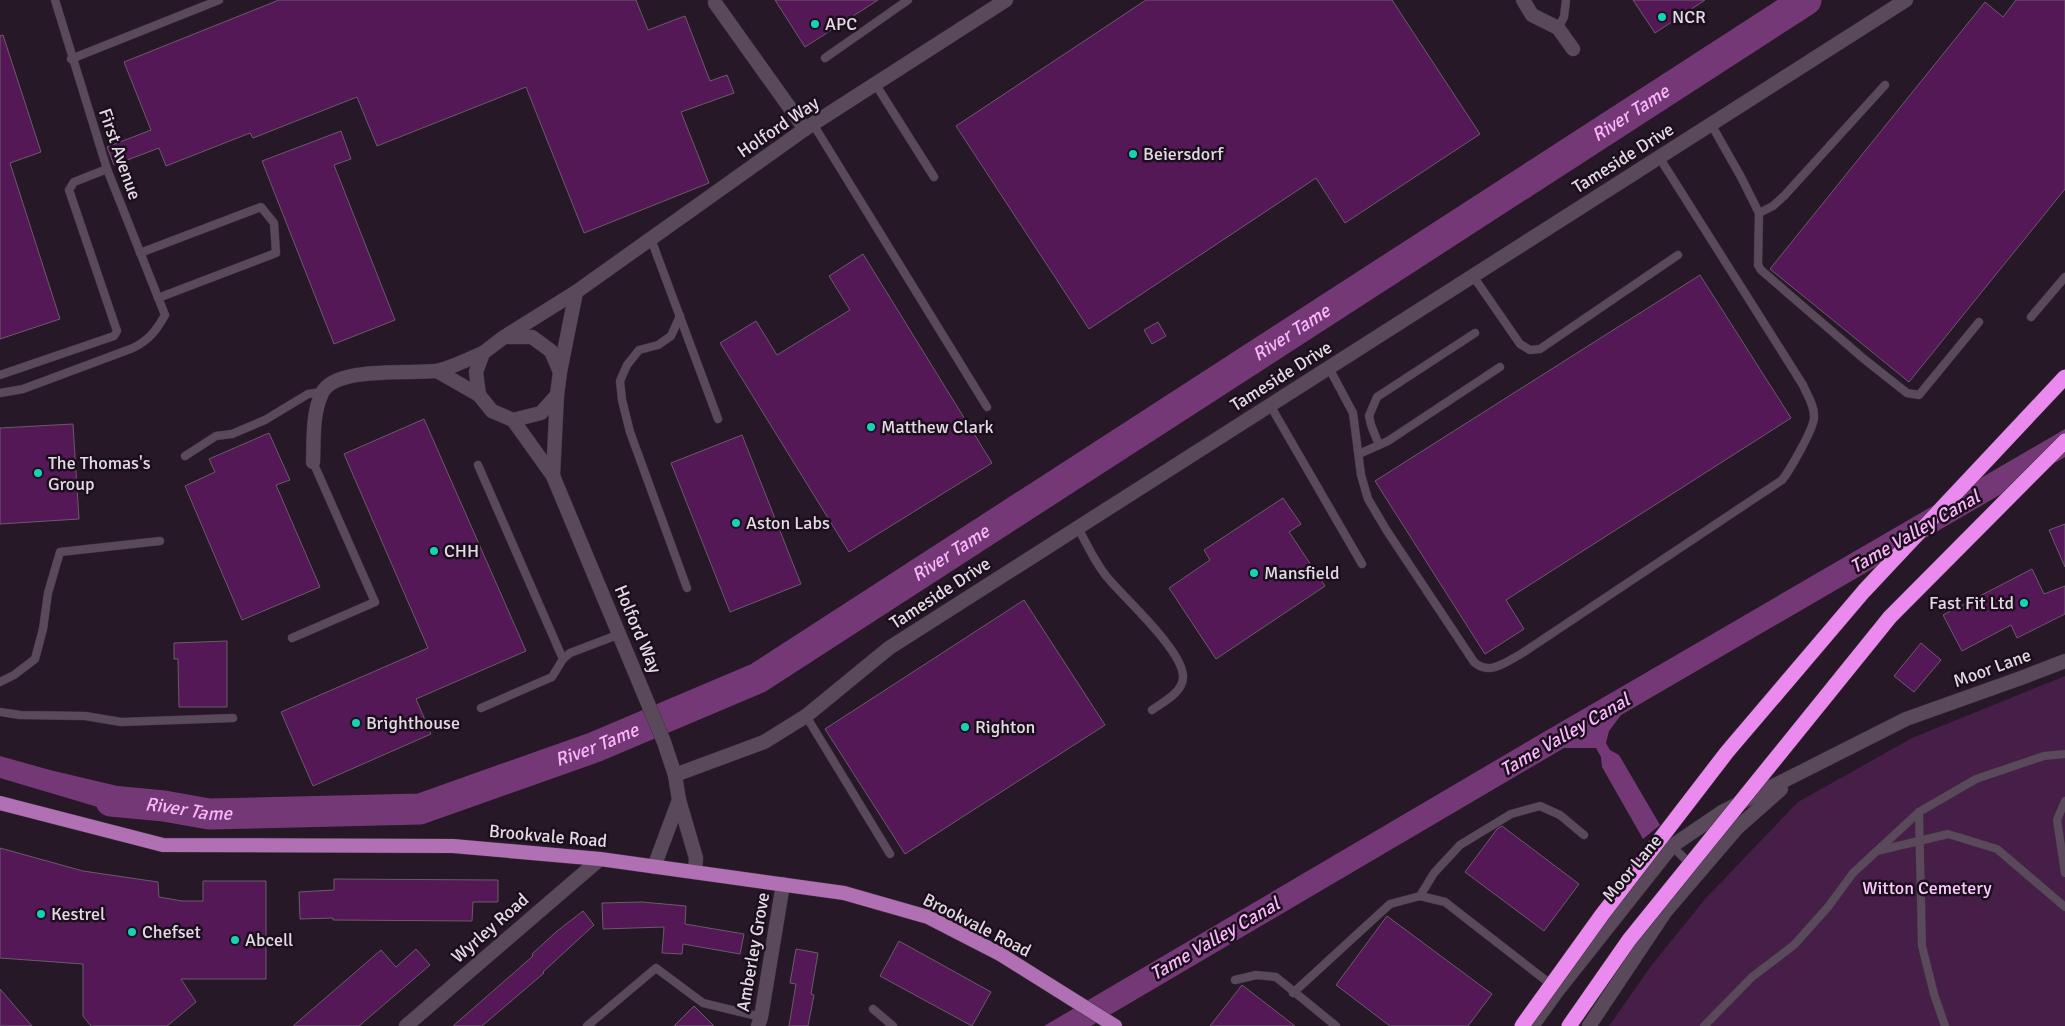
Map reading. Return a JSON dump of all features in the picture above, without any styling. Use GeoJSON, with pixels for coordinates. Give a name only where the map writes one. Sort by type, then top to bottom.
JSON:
{"type":"FeatureCollection","features":[{"type":"Feature","properties":{"kind":"highway"},"geometry":{"type":"LineString","coordinates":[[1522,1026],[1601,916],[1727,752],[1864,591],[2065,377]]}},
{"type":"Feature","properties":{"kind":"highway"},"geometry":{"type":"LineString","coordinates":[[1569,1026],[1629,940],[1890,617],[2065,441]]}},
{"type":"Feature","properties":{"kind":"main road","name":"Brookvale Road"},"geometry":{"type":"LineString","coordinates":[[0,803],[163,845],[453,846],[600,859],[844,893],[928,917],[1000,954],[1115,1026]]}},
{"type":"Feature","properties":{"kind":"street","name":"Holford Way"},"geometry":{"type":"LineString","coordinates":[[504,337],[576,292],[809,127],[1006,0]]}},
{"type":"Feature","properties":{"kind":"street"},"geometry":{"type":"LineString","coordinates":[[1523,0],[1532,15],[1558,28],[1573,48]]}},
{"type":"Feature","properties":{"kind":"street","name":"Tameside Drive"},"geometry":{"type":"LineString","coordinates":[[675,775],[764,742],[806,716],[889,648],[1906,0]]}},
{"type":"Feature","properties":{"kind":"street"},"geometry":{"type":"LineString","coordinates":[[714,1],[809,127]]}},
{"type":"Feature","properties":{"kind":"street"},"geometry":{"type":"LineString","coordinates":[[437,371],[479,395],[492,411],[513,420],[541,413],[556,395],[576,292]]}},
{"type":"Feature","properties":{"kind":"street"},"geometry":{"type":"LineString","coordinates":[[313,462],[315,416],[322,392],[337,380],[370,373],[437,371],[483,353],[504,337],[532,337],[551,351],[560,372]]}},
{"type":"Feature","properties":{"kind":"street"},"geometry":{"type":"LineString","coordinates":[[479,395],[476,372],[483,353]]}},
{"type":"Feature","properties":{"kind":"street","name":"Holford Way"},"geometry":{"type":"LineString","coordinates":[[554,476],[556,395]]}},
{"type":"Feature","properties":{"kind":"street","name":"Holford Way"},"geometry":{"type":"LineString","coordinates":[[513,420],[554,476],[641,684],[675,775],[679,800],[696,858],[695,872]]}},
{"type":"Feature","properties":{"kind":"street","name":"Moor Lane"},"geometry":{"type":"LineString","coordinates":[[1532,1026],[1558,990],[1672,846],[1722,812],[1797,776],[1906,719],[2065,661]]}},
{"type":"Feature","properties":{"kind":"street","name":"Moor Lane"},"geometry":{"type":"LineString","coordinates":[[1589,1026],[1665,912],[1737,828],[1797,776]]}},
{"type":"Feature","properties":{"kind":"street","name":"Holford Way"},"geometry":{"type":"LineString","coordinates":[[654,867],[679,800]]}},
{"type":"Feature","properties":{"kind":"street","name":"Wyrley Road"},"geometry":{"type":"LineString","coordinates":[[406,1026],[600,859]]}},
{"type":"Feature","properties":{"kind":"street","name":"Amberley Grove"},"geometry":{"type":"LineString","coordinates":[[759,1022],[783,884]]}},
{"type":"Feature","properties":{"kind":"lane","name":"First Avenue"},"geometry":{"type":"LineString","coordinates":[[0,394],[23,389],[146,342],[156,331],[165,316],[107,168],[54,0]]}},
{"type":"Feature","properties":{"kind":"lane"},"geometry":{"type":"LineString","coordinates":[[72,59],[219,0]]}},
{"type":"Feature","properties":{"kind":"lane"},"geometry":{"type":"LineString","coordinates":[[825,58],[908,0]]}},
{"type":"Feature","properties":{"kind":"lane"},"geometry":{"type":"LineString","coordinates":[[1558,28],[1564,17],[1566,0]]}},
{"type":"Feature","properties":{"kind":"lane"},"geometry":{"type":"LineString","coordinates":[[876,85],[934,177]]}},
{"type":"Feature","properties":{"kind":"lane"},"geometry":{"type":"LineString","coordinates":[[1759,213],[1773,206],[1784,196],[1885,85]]}},
{"type":"Feature","properties":{"kind":"lane"},"geometry":{"type":"LineString","coordinates":[[1712,124],[1759,213],[1758,265],[1761,270],[1864,359],[1908,393],[1919,395],[1979,322]]}},
{"type":"Feature","properties":{"kind":"lane"},"geometry":{"type":"LineString","coordinates":[[809,127],[987,407]]}},
{"type":"Feature","properties":{"kind":"lane"},"geometry":{"type":"LineString","coordinates":[[1329,368],[1353,413],[1361,475],[1368,499],[1474,662],[1480,668],[1488,669],[1499,666],[1520,654],[1782,480],[1789,472],[1813,424],[1813,406],[1803,385],[1660,157]]}},
{"type":"Feature","properties":{"kind":"lane"},"geometry":{"type":"LineString","coordinates":[[0,375],[114,336],[117,331],[69,190],[74,182],[107,168]]}},
{"type":"Feature","properties":{"kind":"lane"},"geometry":{"type":"LineString","coordinates":[[140,253],[262,206],[274,224],[276,253],[158,298]]}},
{"type":"Feature","properties":{"kind":"lane"},"geometry":{"type":"LineString","coordinates":[[651,239],[718,419]]}},
{"type":"Feature","properties":{"kind":"lane"},"geometry":{"type":"LineString","coordinates":[[1473,276],[1520,344],[1530,350],[1540,349],[1678,256]]}},
{"type":"Feature","properties":{"kind":"lane"},"geometry":{"type":"LineString","coordinates":[[2031,317],[2065,277]]}},
{"type":"Feature","properties":{"kind":"lane"},"geometry":{"type":"LineString","coordinates":[[680,316],[671,336],[658,345],[639,350],[627,365],[620,381],[622,400],[630,432],[687,588]]}},
{"type":"Feature","properties":{"kind":"lane"},"geometry":{"type":"LineString","coordinates":[[1379,445],[1369,416],[1377,397],[1475,333]]}},
{"type":"Feature","properties":{"kind":"lane"},"geometry":{"type":"LineString","coordinates":[[1359,454],[1379,445],[1500,367]]}},
{"type":"Feature","properties":{"kind":"lane"},"geometry":{"type":"LineString","coordinates":[[185,456],[216,436],[232,434],[249,427],[265,420],[308,394],[322,392]]}},
{"type":"Feature","properties":{"kind":"lane"},"geometry":{"type":"LineString","coordinates":[[1270,405],[1362,564]]}},
{"type":"Feature","properties":{"kind":"lane"},"geometry":{"type":"LineString","coordinates":[[292,638],[375,602],[313,462]]}},
{"type":"Feature","properties":{"kind":"lane"},"geometry":{"type":"LineString","coordinates":[[478,465],[563,659]]}},
{"type":"Feature","properties":{"kind":"lane"},"geometry":{"type":"LineString","coordinates":[[1078,528],[1106,575],[1161,636],[1172,651],[1181,669],[1183,677],[1176,692],[1152,710]]}},
{"type":"Feature","properties":{"kind":"lane"},"geometry":{"type":"LineString","coordinates":[[0,682],[14,675],[35,660],[43,629],[48,593],[60,552],[160,541]]}},
{"type":"Feature","properties":{"kind":"lane"},"geometry":{"type":"LineString","coordinates":[[481,708],[552,677],[563,659],[570,653],[620,634]]}},
{"type":"Feature","properties":{"kind":"lane"},"geometry":{"type":"LineString","coordinates":[[0,712],[20,715],[85,716],[121,722],[234,718]]}},
{"type":"Feature","properties":{"kind":"lane"},"geometry":{"type":"LineString","coordinates":[[806,716],[890,854]]}},
{"type":"Feature","properties":{"kind":"lane"},"geometry":{"type":"LineString","coordinates":[[1704,1026],[1752,977],[1794,945],[1828,907],[1853,873],[1919,812],[1976,779],[2044,756],[2065,754]]}},
{"type":"Feature","properties":{"kind":"lane"},"geometry":{"type":"LineString","coordinates":[[2065,801],[2057,820],[2065,873]]}},
{"type":"Feature","properties":{"kind":"lane"},"geometry":{"type":"LineString","coordinates":[[1420,896],[1434,873],[1460,844],[1511,814],[1540,806],[1560,815],[1584,835]]}},
{"type":"Feature","properties":{"kind":"lane"},"geometry":{"type":"LineString","coordinates":[[1919,812],[1922,946],[1934,994],[1945,1026]]}},
{"type":"Feature","properties":{"kind":"lane"},"geometry":{"type":"LineString","coordinates":[[1875,851],[1948,834],[1996,849],[2065,907]]}},
{"type":"Feature","properties":{"kind":"lane"},"geometry":{"type":"LineString","coordinates":[[1672,846],[1699,872]]}},
{"type":"Feature","properties":{"kind":"lane"},"geometry":{"type":"LineString","coordinates":[[1294,993],[1390,904],[1420,896],[1444,902],[1558,990]]}},
{"type":"Feature","properties":{"kind":"lane"},"geometry":{"type":"LineString","coordinates":[[588,1026],[656,968],[703,1003],[759,1022]]}},
{"type":"Feature","properties":{"kind":"lane"},"geometry":{"type":"LineString","coordinates":[[1235,980],[1256,976],[1276,977],[1336,1026]]}},
{"type":"Feature","properties":{"kind":"lane"},"geometry":{"type":"LineString","coordinates":[[873,1009],[893,1026]]}},
{"type":"Feature","properties":{"kind":"green space","name":"Witton Cemetery"},"geometry":{"type":"Polygon","coordinates":[[[2065,676],[2065,1026],[1609,1026],[1651,966],[1705,899],[1798,802],[1912,738],[2065,676]]]}},
{"type":"Feature","properties":{"kind":"water","name":"Tame Valley Canal"},"geometry":{"type":"Polygon","coordinates":[[[2065,429],[2065,457],[1621,715],[1609,731],[1606,743],[1610,750],[1619,755],[1660,825],[1643,839],[1602,767],[1601,757],[1596,748],[1564,748],[1091,1026],[1044,1026],[1537,736],[2065,429]]]}},
{"type":"Feature","properties":{"kind":"water"},"geometry":{"type":"Polygon","coordinates":[[[0,756],[151,794],[155,820],[118,813],[0,778],[0,756]]]}},
{"type":"Feature","properties":{"kind":"building"},"geometry":{"type":"Polygon","coordinates":[[[279,0],[636,0],[648,30],[685,16],[710,81],[727,75],[734,93],[681,112],[709,183],[584,233],[526,87],[377,146],[357,97],[253,138],[250,133],[166,166],[159,148],[114,165],[107,147],[151,130],[124,62],[279,0]]]}},
{"type":"Feature","properties":{"kind":"building","name":"APC"},"geometry":{"type":"Polygon","coordinates":[[[775,0],[878,0],[805,47],[775,0]]]}},
{"type":"Feature","properties":{"kind":"building","name":"Beiersdorf"},"geometry":{"type":"Polygon","coordinates":[[[1146,0],[1392,0],[1480,134],[1345,223],[1316,178],[1089,329],[956,126],[1146,0]]]}},
{"type":"Feature","properties":{"kind":"building","name":"NCR"},"geometry":{"type":"Polygon","coordinates":[[[1633,0],[1705,0],[1655,33],[1633,0]]]}},
{"type":"Feature","properties":{"kind":"building"},"geometry":{"type":"Polygon","coordinates":[[[2016,0],[2065,0],[2065,189],[1909,382],[1770,269],[1985,2],[2003,17],[2016,0]]]}},
{"type":"Feature","properties":{"kind":"building"},"geometry":{"type":"Polygon","coordinates":[[[3,35],[41,152],[10,163],[60,319],[0,339],[0,36],[3,35]]]}},
{"type":"Feature","properties":{"kind":"building"},"geometry":{"type":"Polygon","coordinates":[[[341,131],[351,159],[334,165],[395,320],[334,344],[262,161],[341,131]]]}},
{"type":"Feature","properties":{"kind":"building","name":"Matthew Clark"},"geometry":{"type":"Polygon","coordinates":[[[863,254],[992,463],[849,552],[720,343],[756,321],[777,355],[850,310],[829,276],[863,254]]]}},
{"type":"Feature","properties":{"kind":"building"},"geometry":{"type":"Polygon","coordinates":[[[1700,275],[1791,418],[1506,600],[1524,629],[1485,654],[1375,481],[1700,275]]]}},
{"type":"Feature","properties":{"kind":"building"},"geometry":{"type":"Polygon","coordinates":[[[1158,322],[1166,336],[1152,344],[1144,330],[1158,322]]]}},
{"type":"Feature","properties":{"kind":"building","name":"CHH"},"geometry":{"type":"Polygon","coordinates":[[[424,419],[526,651],[416,699],[431,734],[313,786],[281,712],[428,648],[344,454],[424,419]]]}},
{"type":"Feature","properties":{"kind":"building","name":"The Thomas's Group"},"geometry":{"type":"Polygon","coordinates":[[[73,424],[79,519],[0,524],[0,428],[73,424]]]}},
{"type":"Feature","properties":{"kind":"building"},"geometry":{"type":"Polygon","coordinates":[[[269,433],[290,480],[276,485],[320,587],[242,620],[185,486],[215,472],[209,459],[269,433]]]}},
{"type":"Feature","properties":{"kind":"building","name":"Aston Labs"},"geometry":{"type":"Polygon","coordinates":[[[742,435],[801,584],[730,612],[671,463],[742,435]]]}},
{"type":"Feature","properties":{"kind":"building","name":"Mansfield"},"geometry":{"type":"Polygon","coordinates":[[[1283,498],[1301,524],[1289,532],[1325,586],[1216,659],[1169,588],[1210,560],[1204,550],[1283,498]]]}},
{"type":"Feature","properties":{"kind":"building"},"geometry":{"type":"Polygon","coordinates":[[[2065,524],[2065,567],[2049,530],[2065,524]]]}},
{"type":"Feature","properties":{"kind":"building"},"geometry":{"type":"Polygon","coordinates":[[[2032,569],[2044,594],[2065,586],[2065,614],[2017,638],[2011,625],[1962,651],[1943,615],[2032,569]]]}},
{"type":"Feature","properties":{"kind":"building","name":"Righton"},"geometry":{"type":"Polygon","coordinates":[[[1024,600],[1105,725],[905,854],[825,729],[1024,600]]]}},
{"type":"Feature","properties":{"kind":"building"},"geometry":{"type":"Polygon","coordinates":[[[227,641],[227,707],[179,707],[178,659],[174,659],[174,643],[227,641]]]}},
{"type":"Feature","properties":{"kind":"building"},"geometry":{"type":"Polygon","coordinates":[[[1921,643],[1941,660],[1914,692],[1894,676],[1921,643]]]}},
{"type":"Feature","properties":{"kind":"building"},"geometry":{"type":"Polygon","coordinates":[[[1502,826],[1579,884],[1544,931],[1465,872],[1497,829],[1502,826]]]}},
{"type":"Feature","properties":{"kind":"building"},"geometry":{"type":"Polygon","coordinates":[[[0,848],[83,871],[158,882],[159,897],[182,901],[203,901],[203,881],[266,881],[266,979],[181,979],[196,1002],[167,1026],[91,1026],[83,1016],[83,964],[0,958],[0,848]]]}},
{"type":"Feature","properties":{"kind":"building"},"geometry":{"type":"Polygon","coordinates":[[[334,879],[498,880],[498,902],[473,902],[472,921],[300,919],[299,892],[334,890],[334,879]]]}},
{"type":"Feature","properties":{"kind":"building"},"geometry":{"type":"Polygon","coordinates":[[[642,902],[686,906],[685,924],[744,934],[740,954],[683,944],[682,954],[662,953],[664,927],[603,929],[602,903],[642,902]]]}},
{"type":"Feature","properties":{"kind":"building"},"geometry":{"type":"Polygon","coordinates":[[[583,911],[594,925],[544,973],[482,1026],[453,1026],[533,956],[532,954],[556,932],[583,911]]]}},
{"type":"Feature","properties":{"kind":"building"},"geometry":{"type":"Polygon","coordinates":[[[1387,916],[1492,994],[1468,1026],[1390,1026],[1336,985],[1387,916]]]}},
{"type":"Feature","properties":{"kind":"building"},"geometry":{"type":"Polygon","coordinates":[[[899,941],[991,992],[972,1026],[880,976],[899,941]]]}},
{"type":"Feature","properties":{"kind":"building"},"geometry":{"type":"Polygon","coordinates":[[[416,949],[430,965],[359,1026],[293,1026],[381,950],[396,967],[416,949]]]}},
{"type":"Feature","properties":{"kind":"building"},"geometry":{"type":"Polygon","coordinates":[[[796,949],[818,953],[811,994],[814,995],[808,1026],[789,1026],[796,984],[790,983],[796,949]]]}},
{"type":"Feature","properties":{"kind":"building"},"geometry":{"type":"Polygon","coordinates":[[[1242,985],[1295,1026],[1210,1026],[1242,985]]]}},
{"type":"Feature","properties":{"kind":"building"},"geometry":{"type":"Polygon","coordinates":[[[0,989],[32,1026],[0,1026],[0,989]]]}},
{"type":"Feature","properties":{"kind":"building"},"geometry":{"type":"Polygon","coordinates":[[[694,1006],[714,1026],[674,1026],[694,1006]]]}},
{"type":"Feature","properties":{"kind":"waterway","name":"River Tame"},"geometry":{"type":"LineString","coordinates":[[111,801],[164,806],[209,814],[420,809],[595,747],[758,678],[1806,0]]}},
{"type":"Feature","properties":{"kind":"place","name":"NCR"},"geometry":{"type":"Point","coordinates":[1662,17]}},
{"type":"Feature","properties":{"kind":"place","name":"APC"},"geometry":{"type":"Point","coordinates":[815,24]}},
{"type":"Feature","properties":{"kind":"place","name":"Beiersdorf"},"geometry":{"type":"Point","coordinates":[1133,154]}},
{"type":"Feature","properties":{"kind":"place","name":"Matthew Clark"},"geometry":{"type":"Point","coordinates":[871,427]}},
{"type":"Feature","properties":{"kind":"place","name":"The Thomas's Group"},"geometry":{"type":"Point","coordinates":[38,473]}},
{"type":"Feature","properties":{"kind":"place","name":"Aston Labs"},"geometry":{"type":"Point","coordinates":[736,523]}},
{"type":"Feature","properties":{"kind":"place","name":"CHH"},"geometry":{"type":"Point","coordinates":[434,551]}},
{"type":"Feature","properties":{"kind":"place","name":"Mansfield"},"geometry":{"type":"Point","coordinates":[1254,573]}},
{"type":"Feature","properties":{"kind":"place","name":"Fast Fit Ltd"},"geometry":{"type":"Point","coordinates":[2024,603]}},
{"type":"Feature","properties":{"kind":"place","name":"Brighthouse"},"geometry":{"type":"Point","coordinates":[356,723]}},
{"type":"Feature","properties":{"kind":"place","name":"Righton"},"geometry":{"type":"Point","coordinates":[965,727]}},
{"type":"Feature","properties":{"kind":"place","name":"Kestrel"},"geometry":{"type":"Point","coordinates":[41,914]}},
{"type":"Feature","properties":{"kind":"place","name":"Chefset"},"geometry":{"type":"Point","coordinates":[132,932]}},
{"type":"Feature","properties":{"kind":"place","name":"Abcell"},"geometry":{"type":"Point","coordinates":[235,940]}}]}
